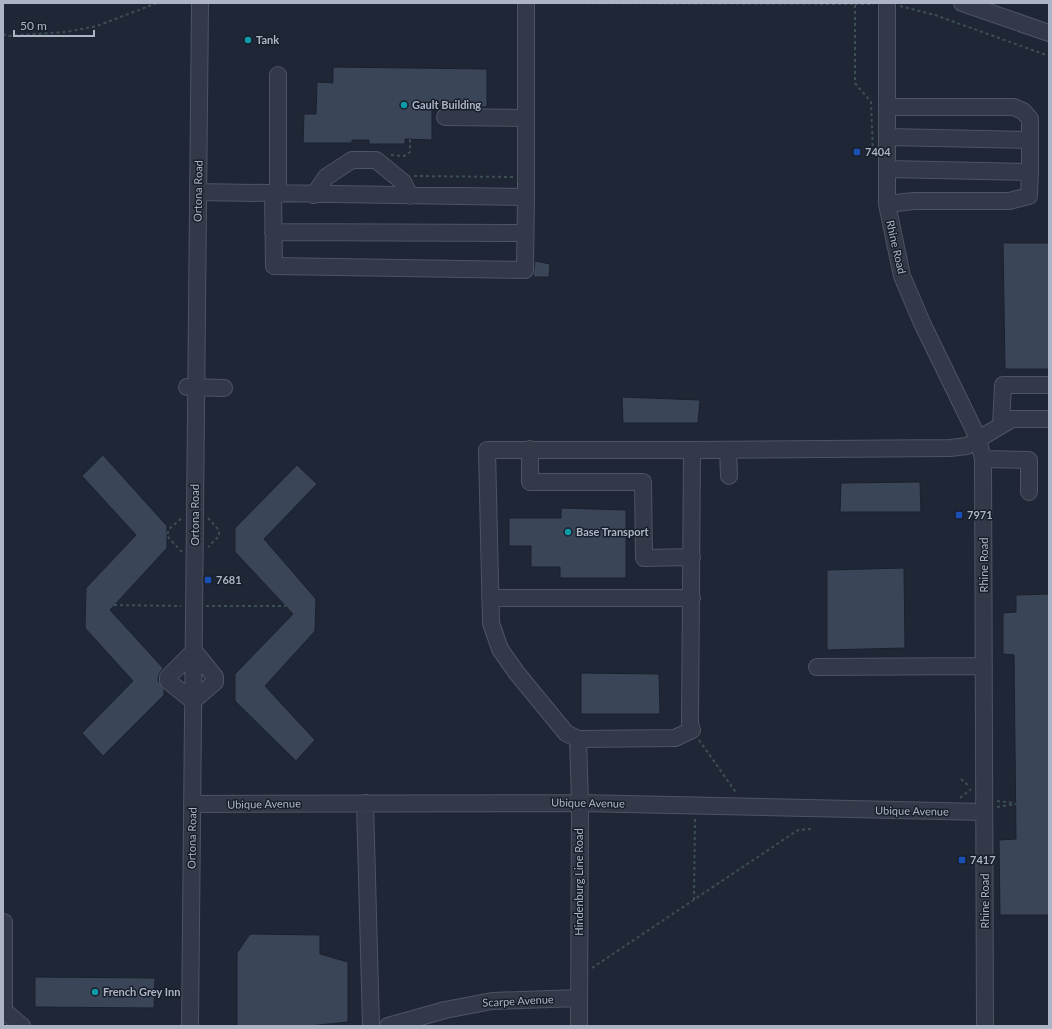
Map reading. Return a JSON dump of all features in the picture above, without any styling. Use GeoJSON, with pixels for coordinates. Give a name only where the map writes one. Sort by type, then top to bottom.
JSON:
{"type":"FeatureCollection","features":[{"type":"Feature","properties":{"kind":"street","name":"Ortona Road"},"geometry":{"type":"LineString","coordinates":[[190,1026],[194,651],[190,387],[198,192],[200,3]]}},
{"type":"Feature","properties":{"kind":"street"},"geometry":{"type":"LineString","coordinates":[[278,75],[273,232],[274,266],[525,270],[526,3]]}},
{"type":"Feature","properties":{"kind":"street"},"geometry":{"type":"LineString","coordinates":[[962,3],[1049,33]]}},
{"type":"Feature","properties":{"kind":"street","name":"Rhine Road"},"geometry":{"type":"LineString","coordinates":[[887,4],[887,204],[902,276],[922,323],[978,438],[983,459],[984,666],[978,812],[985,1026]]}},
{"type":"Feature","properties":{"kind":"street"},"geometry":{"type":"LineString","coordinates":[[887,107],[1014,107],[1023,111],[1030,119],[1029,196],[1009,201],[914,201],[887,204]]}},
{"type":"Feature","properties":{"kind":"street"},"geometry":{"type":"LineString","coordinates":[[445,117],[526,118]]}},
{"type":"Feature","properties":{"kind":"street"},"geometry":{"type":"LineString","coordinates":[[887,137],[1030,140]]}},
{"type":"Feature","properties":{"kind":"street"},"geometry":{"type":"LineString","coordinates":[[314,195],[326,177],[352,160],[376,160],[403,182],[410,196]]}},
{"type":"Feature","properties":{"kind":"street"},"geometry":{"type":"LineString","coordinates":[[887,169],[1030,172]]}},
{"type":"Feature","properties":{"kind":"street"},"geometry":{"type":"LineString","coordinates":[[198,192],[526,198]]}},
{"type":"Feature","properties":{"kind":"street"},"geometry":{"type":"LineString","coordinates":[[273,232],[526,232]]}},
{"type":"Feature","properties":{"kind":"street"},"geometry":{"type":"LineString","coordinates":[[1001,425],[1003,385],[1049,385]]}},
{"type":"Feature","properties":{"kind":"street"},"geometry":{"type":"LineString","coordinates":[[190,387],[224,388]]}},
{"type":"Feature","properties":{"kind":"street"},"geometry":{"type":"LineString","coordinates":[[692,450],[690,724],[692,730],[675,738],[578,739],[566,733],[516,672],[500,649],[491,623],[487,450],[950,448],[967,446],[1012,418],[1049,419]]}},
{"type":"Feature","properties":{"kind":"street"},"geometry":{"type":"LineString","coordinates":[[530,449],[530,482],[642,482],[644,558],[692,557]]}},
{"type":"Feature","properties":{"kind":"street"},"geometry":{"type":"LineString","coordinates":[[728,450],[729,476]]}},
{"type":"Feature","properties":{"kind":"street"},"geometry":{"type":"LineString","coordinates":[[983,459],[1029,460],[1029,492]]}},
{"type":"Feature","properties":{"kind":"street"},"geometry":{"type":"LineString","coordinates":[[490,598],[692,598]]}},
{"type":"Feature","properties":{"kind":"street"},"geometry":{"type":"LineString","coordinates":[[194,651],[215,677],[215,682],[193,701],[175,688],[168,681],[168,677],[194,651]]}},
{"type":"Feature","properties":{"kind":"street"},"geometry":{"type":"LineString","coordinates":[[817,667],[984,666]]}},
{"type":"Feature","properties":{"kind":"street","name":"Hindenburg Line Road"},"geometry":{"type":"LineString","coordinates":[[578,739],[580,803],[579,1026]]}},
{"type":"Feature","properties":{"kind":"street"},"geometry":{"type":"LineString","coordinates":[[365,803],[371,1026]]}},
{"type":"Feature","properties":{"kind":"street","name":"Ubique Avenue"},"geometry":{"type":"LineString","coordinates":[[192,804],[580,803],[978,812]]}},
{"type":"Feature","properties":{"kind":"street"},"geometry":{"type":"LineString","coordinates":[[4,922],[4,1011],[22,1026]]}},
{"type":"Feature","properties":{"kind":"street","name":"Scarpe Avenue"},"geometry":{"type":"LineString","coordinates":[[388,1026],[445,1010],[492,1001],[579,998]]}},
{"type":"Feature","properties":{"kind":"path"},"geometry":{"type":"LineString","coordinates":[[3,34],[8,36],[66,32],[97,26],[156,3]]}},
{"type":"Feature","properties":{"kind":"path"},"geometry":{"type":"LineString","coordinates":[[534,3],[887,4],[904,6],[935,15],[1049,56]]}},
{"type":"Feature","properties":{"kind":"path"},"geometry":{"type":"LineString","coordinates":[[855,4],[855,83],[871,102],[873,159]]}},
{"type":"Feature","properties":{"kind":"path"},"geometry":{"type":"LineString","coordinates":[[386,155],[404,156],[410,152],[410,139]]}},
{"type":"Feature","properties":{"kind":"path"},"geometry":{"type":"LineString","coordinates":[[413,176],[518,177]]}},
{"type":"Feature","properties":{"kind":"path"},"geometry":{"type":"LineString","coordinates":[[202,606],[286,606]]}},
{"type":"Feature","properties":{"kind":"path"},"geometry":{"type":"LineString","coordinates":[[692,730],[739,796],[731,796]]}},
{"type":"Feature","properties":{"kind":"path"},"geometry":{"type":"LineString","coordinates":[[971,782],[971,788],[978,812],[995,807],[1016,804]]}},
{"type":"Feature","properties":{"kind":"path"},"geometry":{"type":"LineString","coordinates":[[952,798],[960,798],[971,788]]}},
{"type":"Feature","properties":{"kind":"path"},"geometry":{"type":"LineString","coordinates":[[694,900],[695,814]]}},
{"type":"Feature","properties":{"kind":"path"},"geometry":{"type":"LineString","coordinates":[[579,976],[798,830],[812,829]]}},
{"type":"Feature","properties":{"kind":"building","name":"Gault Building"},"geometry":{"type":"Polygon","coordinates":[[[333,67],[487,69],[487,107],[432,106],[432,140],[405,139],[405,144],[369,144],[369,140],[352,140],[352,143],[303,143],[304,114],[316,114],[317,82],[333,83],[333,67]]]}},
{"type":"Feature","properties":{"kind":"building"},"geometry":{"type":"Polygon","coordinates":[[[1003,243],[1049,243],[1049,369],[1005,369],[1003,243]]]}},
{"type":"Feature","properties":{"kind":"building"},"geometry":{"type":"Polygon","coordinates":[[[535,261],[550,264],[549,277],[533,277],[535,261]]]}},
{"type":"Feature","properties":{"kind":"building"},"geometry":{"type":"Polygon","coordinates":[[[622,397],[700,400],[698,423],[623,423],[622,397]]]}},
{"type":"Feature","properties":{"kind":"building"},"geometry":{"type":"Polygon","coordinates":[[[103,455],[167,526],[167,548],[110,610],[163,668],[159,674],[158,681],[164,690],[164,695],[103,756],[82,733],[133,681],[85,628],[86,588],[136,535],[82,476],[103,455]]]}},
{"type":"Feature","properties":{"kind":"building"},"geometry":{"type":"Polygon","coordinates":[[[297,465],[317,484],[264,539],[316,599],[315,631],[265,686],[315,740],[296,761],[235,701],[235,674],[293,614],[235,552],[235,528],[297,465]]]}},
{"type":"Feature","properties":{"kind":"building"},"geometry":{"type":"Polygon","coordinates":[[[920,482],[921,512],[840,512],[841,483],[920,482]]]}},
{"type":"Feature","properties":{"kind":"building","name":"Base Transport"},"geometry":{"type":"Polygon","coordinates":[[[561,508],[626,510],[626,578],[560,578],[560,567],[531,567],[531,546],[509,546],[509,518],[561,518],[561,508]]]}},
{"type":"Feature","properties":{"kind":"building"},"geometry":{"type":"Polygon","coordinates":[[[904,568],[905,648],[827,650],[827,570],[904,568]]]}},
{"type":"Feature","properties":{"kind":"building"},"geometry":{"type":"Polygon","coordinates":[[[1049,594],[1049,915],[1000,915],[999,840],[1016,839],[1014,655],[1003,654],[1003,613],[1016,612],[1016,595],[1049,594]]]}},
{"type":"Feature","properties":{"kind":"building"},"geometry":{"type":"Polygon","coordinates":[[[581,673],[659,674],[660,714],[581,714],[581,673]]]}},
{"type":"Feature","properties":{"kind":"building"},"geometry":{"type":"Polygon","coordinates":[[[250,934],[320,935],[320,954],[348,962],[348,1022],[309,1026],[237,1026],[237,953],[250,934]]]}},
{"type":"Feature","properties":{"kind":"building","name":"French Grey Inn"},"geometry":{"type":"Polygon","coordinates":[[[35,977],[155,978],[154,1008],[35,1007],[35,977]]]}},
{"type":"Feature","properties":{"kind":"place","name":"Tank"},"geometry":{"type":"Point","coordinates":[248,40]}},
{"type":"Feature","properties":{"kind":"place","name":"Gault Building"},"geometry":{"type":"Point","coordinates":[404,105]}},
{"type":"Feature","properties":{"kind":"place","name":"7404"},"geometry":{"type":"Point","coordinates":[857,152]}},
{"type":"Feature","properties":{"kind":"place","name":"7971"},"geometry":{"type":"Point","coordinates":[959,515]}},
{"type":"Feature","properties":{"kind":"place","name":"Base Transport"},"geometry":{"type":"Point","coordinates":[568,532]}},
{"type":"Feature","properties":{"kind":"place","name":"7681"},"geometry":{"type":"Point","coordinates":[208,580]}},
{"type":"Feature","properties":{"kind":"place","name":"7417"},"geometry":{"type":"Point","coordinates":[962,860]}},
{"type":"Feature","properties":{"kind":"place","name":"French Grey Inn"},"geometry":{"type":"Point","coordinates":[95,992]}}]}
